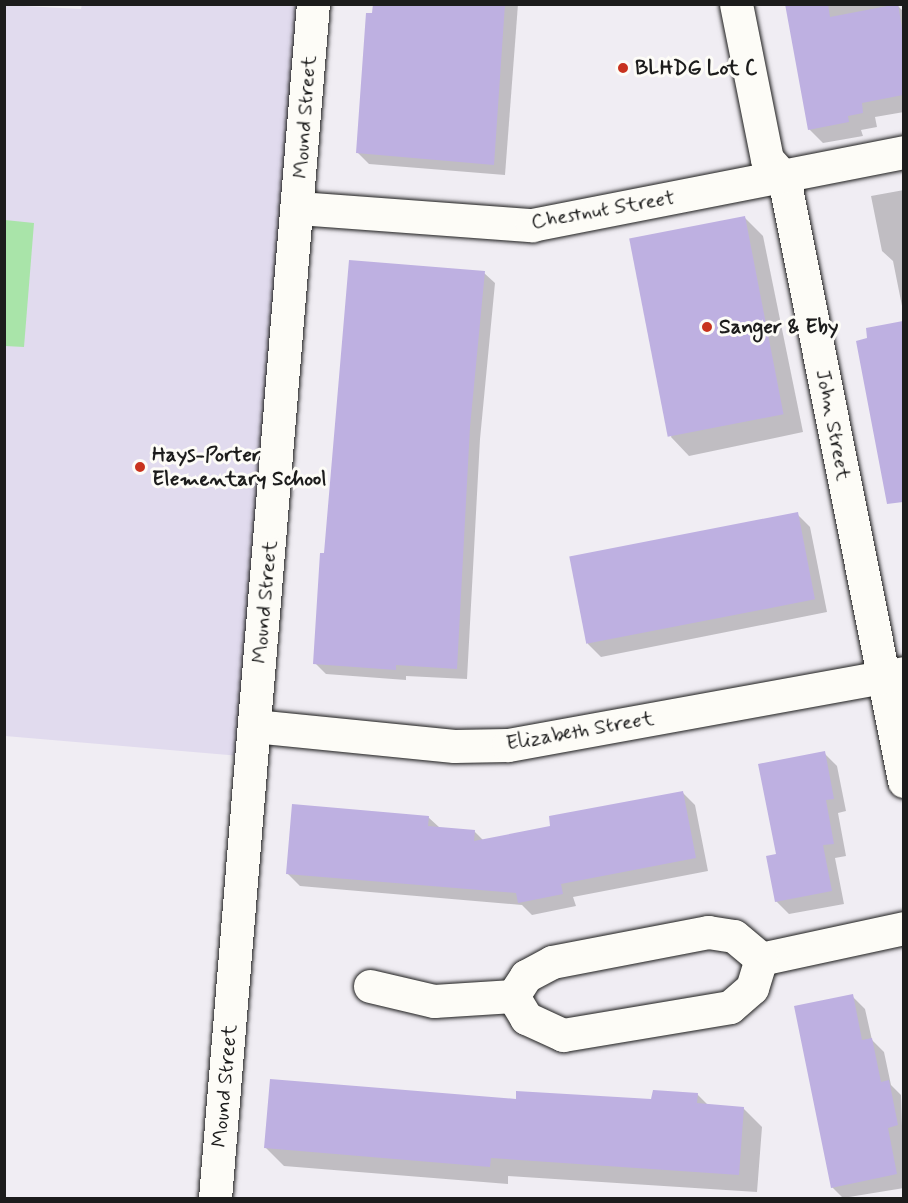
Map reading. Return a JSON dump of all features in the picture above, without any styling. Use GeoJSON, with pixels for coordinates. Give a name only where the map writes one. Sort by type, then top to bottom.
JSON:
{"type":"FeatureCollection","features":[{"type":"Feature","properties":{"kind":"street","name":"Mound Street"},"geometry":{"type":"LineString","coordinates":[[215,1198],[313,4]]}},
{"type":"Feature","properties":{"kind":"street","name":"John Street"},"geometry":{"type":"LineString","coordinates":[[736,4],[767,159],[784,178],[893,675],[903,781]]}},
{"type":"Feature","properties":{"kind":"street","name":"Chestnut Street"},"geometry":{"type":"LineString","coordinates":[[298,208],[532,225],[784,178],[903,152]]}},
{"type":"Feature","properties":{"kind":"street","name":"Elizabeth Street"},"geometry":{"type":"LineString","coordinates":[[254,726],[454,746],[508,745],[893,675]]}},
{"type":"Feature","properties":{"kind":"street"},"geometry":{"type":"LineString","coordinates":[[761,959],[903,928]]}},
{"type":"Feature","properties":{"kind":"street"},"geometry":{"type":"LineString","coordinates":[[513,996],[526,976],[552,962],[708,932],[734,936],[761,959]]}},
{"type":"Feature","properties":{"kind":"street"},"geometry":{"type":"LineString","coordinates":[[513,996],[526,1018],[563,1035],[730,1007],[752,988],[761,959]]}},
{"type":"Feature","properties":{"kind":"street"},"geometry":{"type":"LineString","coordinates":[[370,986],[434,1001],[513,996]]}},
{"type":"Feature","properties":{"kind":"shaded area","name":"Hays-Porter Elementary School"},"geometry":{"type":"Polygon","coordinates":[[[82,4],[313,5],[252,757],[5,736],[4,5],[81,9],[82,4]]]}},
{"type":"Feature","properties":{"kind":"green space"},"geometry":{"type":"Polygon","coordinates":[[[5,220],[34,223],[24,347],[5,346],[5,220]]]}},
{"type":"Feature","properties":{"kind":"building"},"geometry":{"type":"Polygon","coordinates":[[[373,4],[505,4],[494,165],[356,153],[366,13],[372,13],[373,4]]]}},
{"type":"Feature","properties":{"kind":"building"},"geometry":{"type":"Polygon","coordinates":[[[785,4],[828,4],[830,17],[898,4],[903,34],[903,95],[862,103],[863,113],[848,116],[849,122],[808,130],[785,4]]]}},
{"type":"Feature","properties":{"kind":"building","name":"Sanger & Eby"},"geometry":{"type":"Polygon","coordinates":[[[745,216],[784,414],[668,437],[629,239],[745,216]]]}},
{"type":"Feature","properties":{"kind":"building"},"geometry":{"type":"Polygon","coordinates":[[[349,260],[485,271],[470,427],[457,669],[396,665],[396,670],[313,664],[320,553],[324,553],[349,260]]]}},
{"type":"Feature","properties":{"kind":"building"},"geometry":{"type":"Polygon","coordinates":[[[903,321],[903,502],[887,504],[856,341],[867,338],[866,328],[903,321]]]}},
{"type":"Feature","properties":{"kind":"building"},"geometry":{"type":"Polygon","coordinates":[[[798,512],[815,599],[586,644],[569,556],[798,512]]]}},
{"type":"Feature","properties":{"kind":"building"},"geometry":{"type":"Polygon","coordinates":[[[825,751],[834,799],[826,800],[834,844],[823,845],[832,891],[775,902],[766,856],[776,854],[758,764],[825,751]]]}},
{"type":"Feature","properties":{"kind":"building"},"geometry":{"type":"Polygon","coordinates":[[[683,791],[696,858],[561,884],[563,894],[518,903],[516,893],[286,874],[292,804],[429,816],[428,826],[475,830],[474,841],[550,826],[549,816],[683,791]]]}},
{"type":"Feature","properties":{"kind":"building"},"geometry":{"type":"Polygon","coordinates":[[[853,994],[862,1040],[872,1038],[881,1082],[889,1080],[898,1125],[888,1128],[897,1174],[831,1188],[794,1006],[853,994]]]}},
{"type":"Feature","properties":{"kind":"building"},"geometry":{"type":"Polygon","coordinates":[[[270,1079],[516,1099],[516,1091],[651,1099],[653,1090],[698,1093],[697,1103],[744,1107],[739,1175],[491,1158],[490,1167],[264,1148],[270,1079]]]}},
{"type":"Feature","properties":{"kind":"place","name":"BLHDG Lot C"},"geometry":{"type":"Point","coordinates":[623,68]}},
{"type":"Feature","properties":{"kind":"place","name":"Sanger & Eby"},"geometry":{"type":"Point","coordinates":[707,327]}},
{"type":"Feature","properties":{"kind":"place","name":"Hays-Porter Elementary School"},"geometry":{"type":"Point","coordinates":[140,467]}}]}
